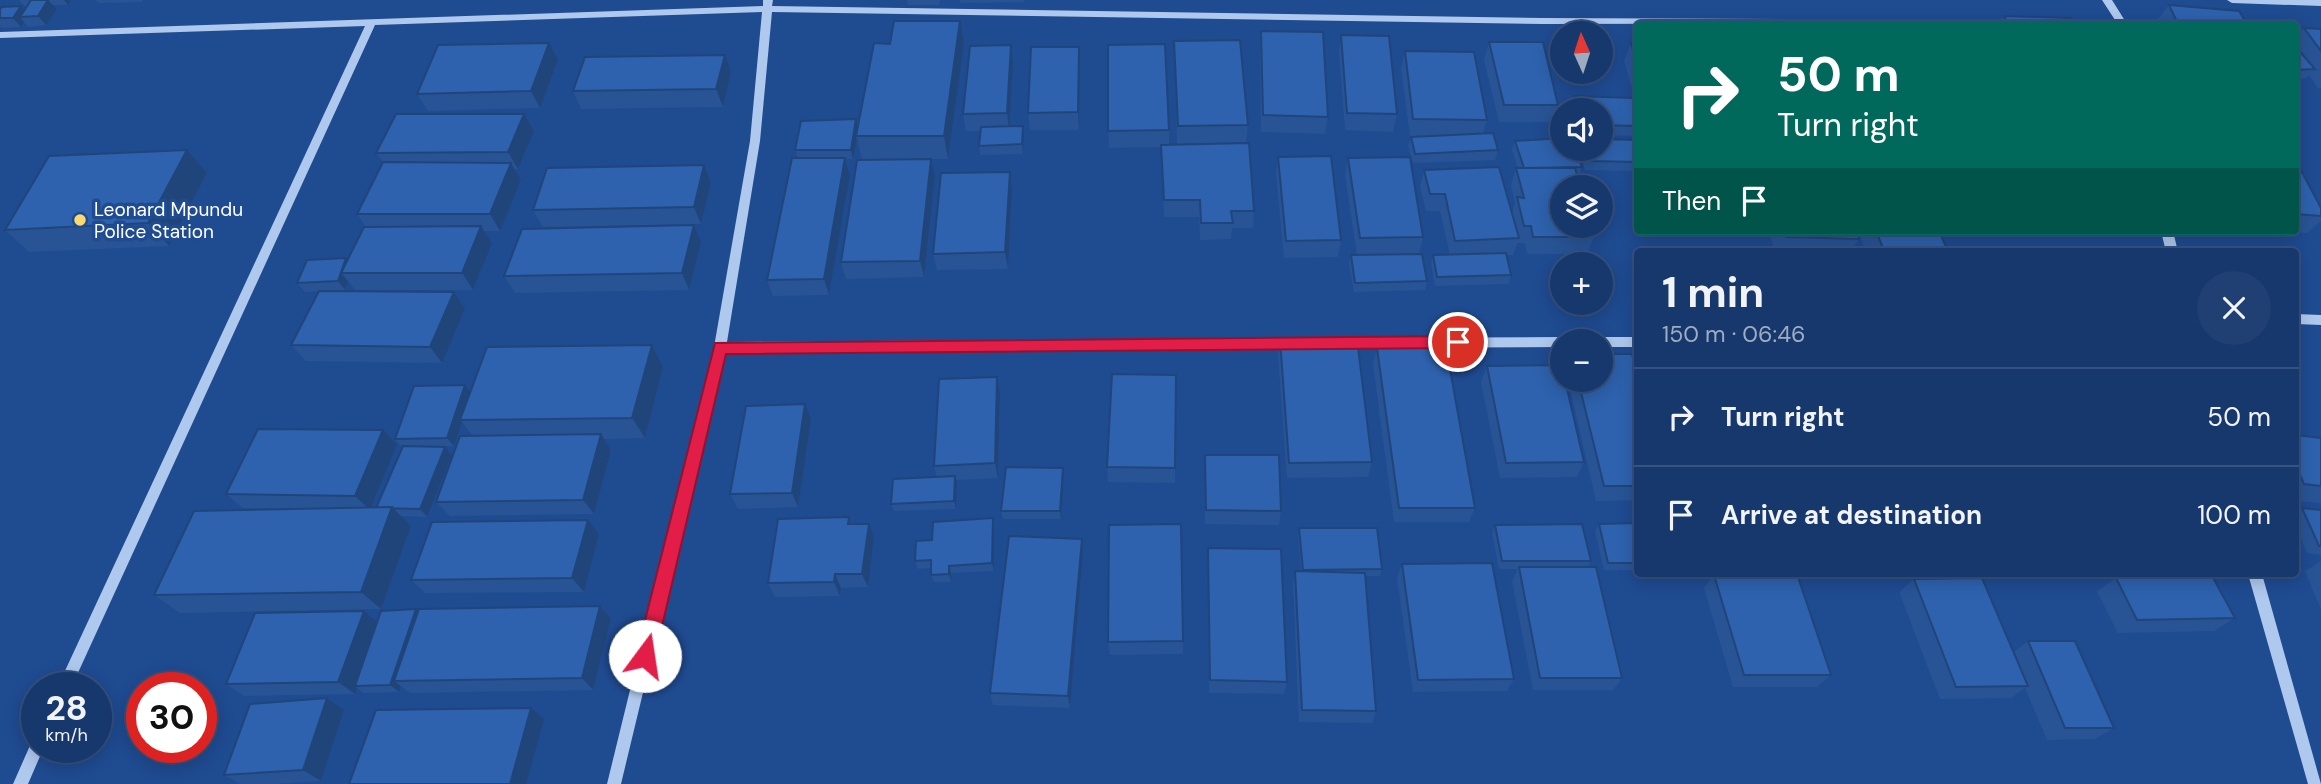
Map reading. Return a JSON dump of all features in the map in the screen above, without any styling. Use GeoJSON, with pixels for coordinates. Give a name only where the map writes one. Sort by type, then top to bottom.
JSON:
{"type":"FeatureCollection","features":[{"type":"Feature","properties":{"kind":"street"},"geometry":{"type":"LineString","coordinates":[[2107,0],[2120,21]]}},
{"type":"Feature","properties":{"kind":"street"},"geometry":{"type":"LineString","coordinates":[[2232,0],[2321,3]]}},
{"type":"Feature","properties":{"kind":"street"},"geometry":{"type":"LineString","coordinates":[[0,35],[371,24],[767,5],[1634,21]]}},
{"type":"Feature","properties":{"kind":"street"},"geometry":{"type":"LineString","coordinates":[[614,784],[720,347],[755,141],[767,5]]}},
{"type":"Feature","properties":{"kind":"street"},"geometry":{"type":"LineString","coordinates":[[71,672],[371,24]]}},
{"type":"Feature","properties":{"kind":"street"},"geometry":{"type":"LineString","coordinates":[[2299,319],[2321,320]]}},
{"type":"Feature","properties":{"kind":"street"},"geometry":{"type":"LineString","coordinates":[[1331,343],[1550,342]]}},
{"type":"Feature","properties":{"kind":"street"},"geometry":{"type":"LineString","coordinates":[[1613,342],[1634,342]]}},
{"type":"Feature","properties":{"kind":"street"},"geometry":{"type":"LineString","coordinates":[[720,347],[1303,343]]}},
{"type":"Feature","properties":{"kind":"street"},"geometry":{"type":"LineString","coordinates":[[2256,577],[2316,779]]}},
{"type":"Feature","properties":{"kind":"street"},"geometry":{"type":"LineString","coordinates":[[20,784],[29,763]]}},
{"type":"Feature","properties":{"kind":"building"},"geometry":{"type":"Polygon","coordinates":[[[31,0],[48,0],[38,16],[20,17],[31,0]]]}},
{"type":"Feature","properties":{"kind":"building"},"geometry":{"type":"Polygon","coordinates":[[[2169,5],[2239,11],[2245,21],[2177,21],[2169,5]]]}},
{"type":"Feature","properties":{"kind":"building"},"geometry":{"type":"Polygon","coordinates":[[[21,6],[13,18],[0,18],[2,7],[21,6]]]}},
{"type":"Feature","properties":{"kind":"building"},"geometry":{"type":"Polygon","coordinates":[[[2004,16],[2071,18],[2073,21],[2006,21],[2004,16]]]}},
{"type":"Feature","properties":{"kind":"building"},"geometry":{"type":"Polygon","coordinates":[[[894,21],[960,21],[944,136],[856,136],[874,43],[890,44],[894,21]]]}},
{"type":"Feature","properties":{"kind":"building"},"geometry":{"type":"Polygon","coordinates":[[[2304,28],[2321,29],[2321,51],[2304,28]]]}},
{"type":"Feature","properties":{"kind":"building"},"geometry":{"type":"Polygon","coordinates":[[[1261,31],[1323,32],[1328,117],[1263,115],[1261,31]]]}},
{"type":"Feature","properties":{"kind":"building"},"geometry":{"type":"Polygon","coordinates":[[[1341,35],[1389,36],[1397,114],[1347,113],[1341,35]]]}},
{"type":"Feature","properties":{"kind":"building"},"geometry":{"type":"Polygon","coordinates":[[[1240,40],[1248,125],[1178,126],[1174,41],[1240,40]]]}},
{"type":"Feature","properties":{"kind":"building"},"geometry":{"type":"Polygon","coordinates":[[[1489,42],[1543,42],[1550,84],[1553,84],[1556,98],[1550,98],[1550,105],[1504,105],[1489,42]]]}},
{"type":"Feature","properties":{"kind":"building"},"geometry":{"type":"Polygon","coordinates":[[[549,43],[531,91],[417,94],[438,45],[549,43]]]}},
{"type":"Feature","properties":{"kind":"building"},"geometry":{"type":"Polygon","coordinates":[[[1165,44],[1169,130],[1108,131],[1108,45],[1165,44]]]}},
{"type":"Feature","properties":{"kind":"building"},"geometry":{"type":"Polygon","coordinates":[[[1011,45],[1007,113],[963,114],[970,46],[1011,45]]]}},
{"type":"Feature","properties":{"kind":"building"},"geometry":{"type":"Polygon","coordinates":[[[1031,47],[1079,47],[1078,112],[1028,113],[1031,47]]]}},
{"type":"Feature","properties":{"kind":"building"},"geometry":{"type":"Polygon","coordinates":[[[2299,50],[2315,69],[2299,70],[2299,50]]]}},
{"type":"Feature","properties":{"kind":"building"},"geometry":{"type":"Polygon","coordinates":[[[1405,51],[1474,52],[1487,120],[1413,119],[1405,51]]]}},
{"type":"Feature","properties":{"kind":"building"},"geometry":{"type":"Polygon","coordinates":[[[725,55],[716,89],[573,91],[585,57],[725,55]]]}},
{"type":"Feature","properties":{"kind":"building"},"geometry":{"type":"Polygon","coordinates":[[[1574,96],[1633,98],[1634,126],[1613,125],[1613,98],[1574,96]]]}},
{"type":"Feature","properties":{"kind":"building"},"geometry":{"type":"Polygon","coordinates":[[[396,114],[524,114],[508,152],[376,153],[396,114]]]}},
{"type":"Feature","properties":{"kind":"building"},"geometry":{"type":"Polygon","coordinates":[[[856,119],[851,150],[795,150],[801,121],[856,119]]]}},
{"type":"Feature","properties":{"kind":"building"},"geometry":{"type":"Polygon","coordinates":[[[1023,126],[1022,144],[979,146],[981,127],[1023,126]]]}},
{"type":"Feature","properties":{"kind":"building"},"geometry":{"type":"Polygon","coordinates":[[[1493,133],[1498,150],[1415,154],[1411,137],[1493,133]]]}},
{"type":"Feature","properties":{"kind":"building"},"geometry":{"type":"Polygon","coordinates":[[[1550,139],[1550,161],[1580,161],[1582,167],[1524,168],[1515,141],[1550,139]]]}},
{"type":"Feature","properties":{"kind":"building"},"geometry":{"type":"Polygon","coordinates":[[[1613,139],[1634,140],[1634,162],[1588,161],[1613,161],[1613,139]]]}},
{"type":"Feature","properties":{"kind":"building"},"geometry":{"type":"Polygon","coordinates":[[[1249,143],[1254,211],[1231,211],[1233,223],[1201,223],[1200,200],[1164,200],[1161,145],[1249,143]]]}},
{"type":"Feature","properties":{"kind":"building"},"geometry":{"type":"Polygon","coordinates":[[[187,150],[148,223],[5,230],[49,156],[187,150]]]}},
{"type":"Feature","properties":{"kind":"building"},"geometry":{"type":"Polygon","coordinates":[[[1331,156],[1341,240],[1286,241],[1278,157],[1331,156]]]}},
{"type":"Feature","properties":{"kind":"building"},"geometry":{"type":"Polygon","coordinates":[[[1410,157],[1423,237],[1360,238],[1348,158],[1410,157]]]}},
{"type":"Feature","properties":{"kind":"building"},"geometry":{"type":"Polygon","coordinates":[[[792,158],[845,158],[824,279],[767,280],[792,158]]]}},
{"type":"Feature","properties":{"kind":"building"},"geometry":{"type":"Polygon","coordinates":[[[931,159],[920,261],[841,262],[857,160],[931,159]]]}},
{"type":"Feature","properties":{"kind":"building"},"geometry":{"type":"Polygon","coordinates":[[[383,162],[511,163],[490,214],[357,214],[383,162]]]}},
{"type":"Feature","properties":{"kind":"building"},"geometry":{"type":"Polygon","coordinates":[[[704,165],[694,207],[533,210],[547,168],[704,165]]]}},
{"type":"Feature","properties":{"kind":"building"},"geometry":{"type":"Polygon","coordinates":[[[1499,167],[1519,238],[1455,241],[1445,194],[1430,194],[1424,170],[1499,167]]]}},
{"type":"Feature","properties":{"kind":"building"},"geometry":{"type":"Polygon","coordinates":[[[2299,167],[2321,208],[2321,216],[2299,214],[2299,167]]]}},
{"type":"Feature","properties":{"kind":"building"},"geometry":{"type":"Polygon","coordinates":[[[1516,168],[1575,168],[1577,175],[1550,175],[1550,237],[1533,237],[1531,226],[1524,226],[1517,197],[1524,198],[1516,168]]]}},
{"type":"Feature","properties":{"kind":"building"},"geometry":{"type":"Polygon","coordinates":[[[1010,172],[1005,252],[933,254],[941,173],[1010,172]]]}},
{"type":"Feature","properties":{"kind":"building"},"geometry":{"type":"Polygon","coordinates":[[[694,225],[682,273],[504,276],[522,229],[694,225]]]}},
{"type":"Feature","properties":{"kind":"building"},"geometry":{"type":"Polygon","coordinates":[[[481,226],[462,273],[341,273],[364,227],[481,226]]]}},
{"type":"Feature","properties":{"kind":"building"},"geometry":{"type":"Polygon","coordinates":[[[1785,235],[1858,235],[1859,239],[1785,235]]]}},
{"type":"Feature","properties":{"kind":"building"},"geometry":{"type":"Polygon","coordinates":[[[1878,235],[1941,235],[1947,248],[1883,248],[1878,235]]]}},
{"type":"Feature","properties":{"kind":"building"},"geometry":{"type":"Polygon","coordinates":[[[1506,253],[1511,275],[1437,277],[1433,255],[1506,253]]]}},
{"type":"Feature","properties":{"kind":"building"},"geometry":{"type":"Polygon","coordinates":[[[1422,254],[1427,281],[1355,283],[1351,255],[1422,254]]]}},
{"type":"Feature","properties":{"kind":"building"},"geometry":{"type":"Polygon","coordinates":[[[346,258],[338,281],[297,283],[307,260],[346,258]]]}},
{"type":"Feature","properties":{"kind":"building"},"geometry":{"type":"Polygon","coordinates":[[[319,291],[454,292],[430,347],[291,345],[319,291]]]}},
{"type":"Feature","properties":{"kind":"building"},"geometry":{"type":"Polygon","coordinates":[[[1357,339],[1372,462],[1289,463],[1280,340],[1357,339]]]}},
{"type":"Feature","properties":{"kind":"building"},"geometry":{"type":"Polygon","coordinates":[[[652,345],[632,418],[460,420],[487,347],[652,345]]]}},
{"type":"Feature","properties":{"kind":"building"},"geometry":{"type":"Polygon","coordinates":[[[1446,347],[1475,508],[1399,508],[1377,348],[1446,347]]]}},
{"type":"Feature","properties":{"kind":"building"},"geometry":{"type":"Polygon","coordinates":[[[1613,354],[1632,354],[1634,486],[1604,486],[1581,392],[1613,392],[1613,354]]]}},
{"type":"Feature","properties":{"kind":"building"},"geometry":{"type":"Polygon","coordinates":[[[1550,365],[1550,392],[1568,392],[1584,462],[1506,463],[1487,366],[1550,365]]]}},
{"type":"Feature","properties":{"kind":"building"},"geometry":{"type":"Polygon","coordinates":[[[1112,374],[1176,375],[1175,468],[1107,467],[1112,374]]]}},
{"type":"Feature","properties":{"kind":"building"},"geometry":{"type":"Polygon","coordinates":[[[997,377],[995,463],[934,466],[939,379],[997,377]]]}},
{"type":"Feature","properties":{"kind":"building"},"geometry":{"type":"Polygon","coordinates":[[[465,385],[447,438],[395,439],[414,386],[465,385]]]}},
{"type":"Feature","properties":{"kind":"building"},"geometry":{"type":"Polygon","coordinates":[[[805,404],[792,493],[730,494],[746,406],[805,404]]]}},
{"type":"Feature","properties":{"kind":"building"},"geometry":{"type":"Polygon","coordinates":[[[258,429],[383,430],[355,496],[226,494],[258,429]]]}},
{"type":"Feature","properties":{"kind":"building"},"geometry":{"type":"Polygon","coordinates":[[[601,434],[583,500],[436,502],[460,436],[601,434]]]}},
{"type":"Feature","properties":{"kind":"building"},"geometry":{"type":"Polygon","coordinates":[[[2299,435],[2321,438],[2321,486],[2304,484],[2299,473],[2299,435]]]}},
{"type":"Feature","properties":{"kind":"building"},"geometry":{"type":"Polygon","coordinates":[[[403,446],[445,447],[420,509],[376,508],[403,446]]]}},
{"type":"Feature","properties":{"kind":"building"},"geometry":{"type":"Polygon","coordinates":[[[1205,455],[1279,455],[1281,511],[1206,510],[1205,455]]]}},
{"type":"Feature","properties":{"kind":"building"},"geometry":{"type":"Polygon","coordinates":[[[1006,467],[1063,468],[1060,511],[1001,511],[1006,467]]]}},
{"type":"Feature","properties":{"kind":"building"},"geometry":{"type":"Polygon","coordinates":[[[955,476],[954,501],[891,504],[893,479],[955,476]]]}},
{"type":"Feature","properties":{"kind":"building"},"geometry":{"type":"Polygon","coordinates":[[[392,507],[361,592],[154,595],[194,511],[392,507]]]}},
{"type":"Feature","properties":{"kind":"building"},"geometry":{"type":"Polygon","coordinates":[[[2302,508],[2321,510],[2321,546],[2319,546],[2302,508]]]}},
{"type":"Feature","properties":{"kind":"building"},"geometry":{"type":"Polygon","coordinates":[[[849,517],[848,524],[869,524],[862,574],[835,574],[834,582],[768,583],[778,519],[849,517]]]}},
{"type":"Feature","properties":{"kind":"building"},"geometry":{"type":"Polygon","coordinates":[[[993,518],[992,563],[949,566],[949,574],[931,575],[931,560],[915,561],[916,541],[932,540],[933,522],[993,518]]]}},
{"type":"Feature","properties":{"kind":"building"},"geometry":{"type":"Polygon","coordinates":[[[588,520],[572,578],[411,580],[432,522],[588,520]]]}},
{"type":"Feature","properties":{"kind":"building"},"geometry":{"type":"Polygon","coordinates":[[[1634,523],[1634,563],[1608,563],[1599,524],[1634,523]]]}},
{"type":"Feature","properties":{"kind":"building"},"geometry":{"type":"Polygon","coordinates":[[[1181,524],[1183,641],[1108,642],[1109,525],[1181,524]]]}},
{"type":"Feature","properties":{"kind":"building"},"geometry":{"type":"Polygon","coordinates":[[[1582,524],[1591,561],[1502,561],[1495,525],[1582,524]]]}},
{"type":"Feature","properties":{"kind":"building"},"geometry":{"type":"Polygon","coordinates":[[[1299,528],[1377,528],[1382,569],[1303,570],[1299,528]]]}},
{"type":"Feature","properties":{"kind":"building"},"geometry":{"type":"Polygon","coordinates":[[[1009,536],[1082,539],[1068,696],[990,693],[1009,536]]]}},
{"type":"Feature","properties":{"kind":"building"},"geometry":{"type":"Polygon","coordinates":[[[1208,548],[1281,549],[1287,682],[1210,680],[1208,548]]]}},
{"type":"Feature","properties":{"kind":"building"},"geometry":{"type":"Polygon","coordinates":[[[1492,563],[1514,679],[1418,680],[1402,564],[1492,563]]]}},
{"type":"Feature","properties":{"kind":"building"},"geometry":{"type":"Polygon","coordinates":[[[1519,567],[1596,567],[1622,678],[1540,678],[1519,567]]]}},
{"type":"Feature","properties":{"kind":"building"},"geometry":{"type":"Polygon","coordinates":[[[1295,571],[1365,573],[1376,711],[1302,710],[1295,571]]]}},
{"type":"Feature","properties":{"kind":"building"},"geometry":{"type":"Polygon","coordinates":[[[1715,577],[1798,577],[1831,675],[1744,675],[1715,577]]]}},
{"type":"Feature","properties":{"kind":"building"},"geometry":{"type":"Polygon","coordinates":[[[2213,577],[2235,618],[2137,620],[2116,578],[2213,577]]]}},
{"type":"Feature","properties":{"kind":"building"},"geometry":{"type":"Polygon","coordinates":[[[1982,578],[2028,686],[1956,687],[1914,579],[1982,578]]]}},
{"type":"Feature","properties":{"kind":"building"},"geometry":{"type":"Polygon","coordinates":[[[600,606],[582,678],[394,681],[419,609],[600,606]]]}},
{"type":"Feature","properties":{"kind":"building"},"geometry":{"type":"Polygon","coordinates":[[[416,609],[390,685],[355,686],[381,611],[416,609]]]}},
{"type":"Feature","properties":{"kind":"building"},"geometry":{"type":"Polygon","coordinates":[[[364,611],[338,682],[226,684],[255,613],[364,611]]]}},
{"type":"Feature","properties":{"kind":"building"},"geometry":{"type":"Polygon","coordinates":[[[2028,641],[2075,641],[2114,728],[2065,728],[2028,641]]]}},
{"type":"Feature","properties":{"kind":"building"},"geometry":{"type":"Polygon","coordinates":[[[327,698],[303,770],[224,775],[250,704],[327,698]]]}},
{"type":"Feature","properties":{"kind":"building"},"geometry":{"type":"Polygon","coordinates":[[[531,708],[510,784],[349,784],[376,710],[531,708]]]}},
{"type":"Feature","properties":{"kind":"place","name":"Leonard Mpundu Police Station"},"geometry":{"type":"Point","coordinates":[80,220]}},
{"type":"Feature","properties":{"kind":"route"},"geometry":{"type":"LineString","coordinates":[[645,656],[720,347],[1458,342]]}}]}
